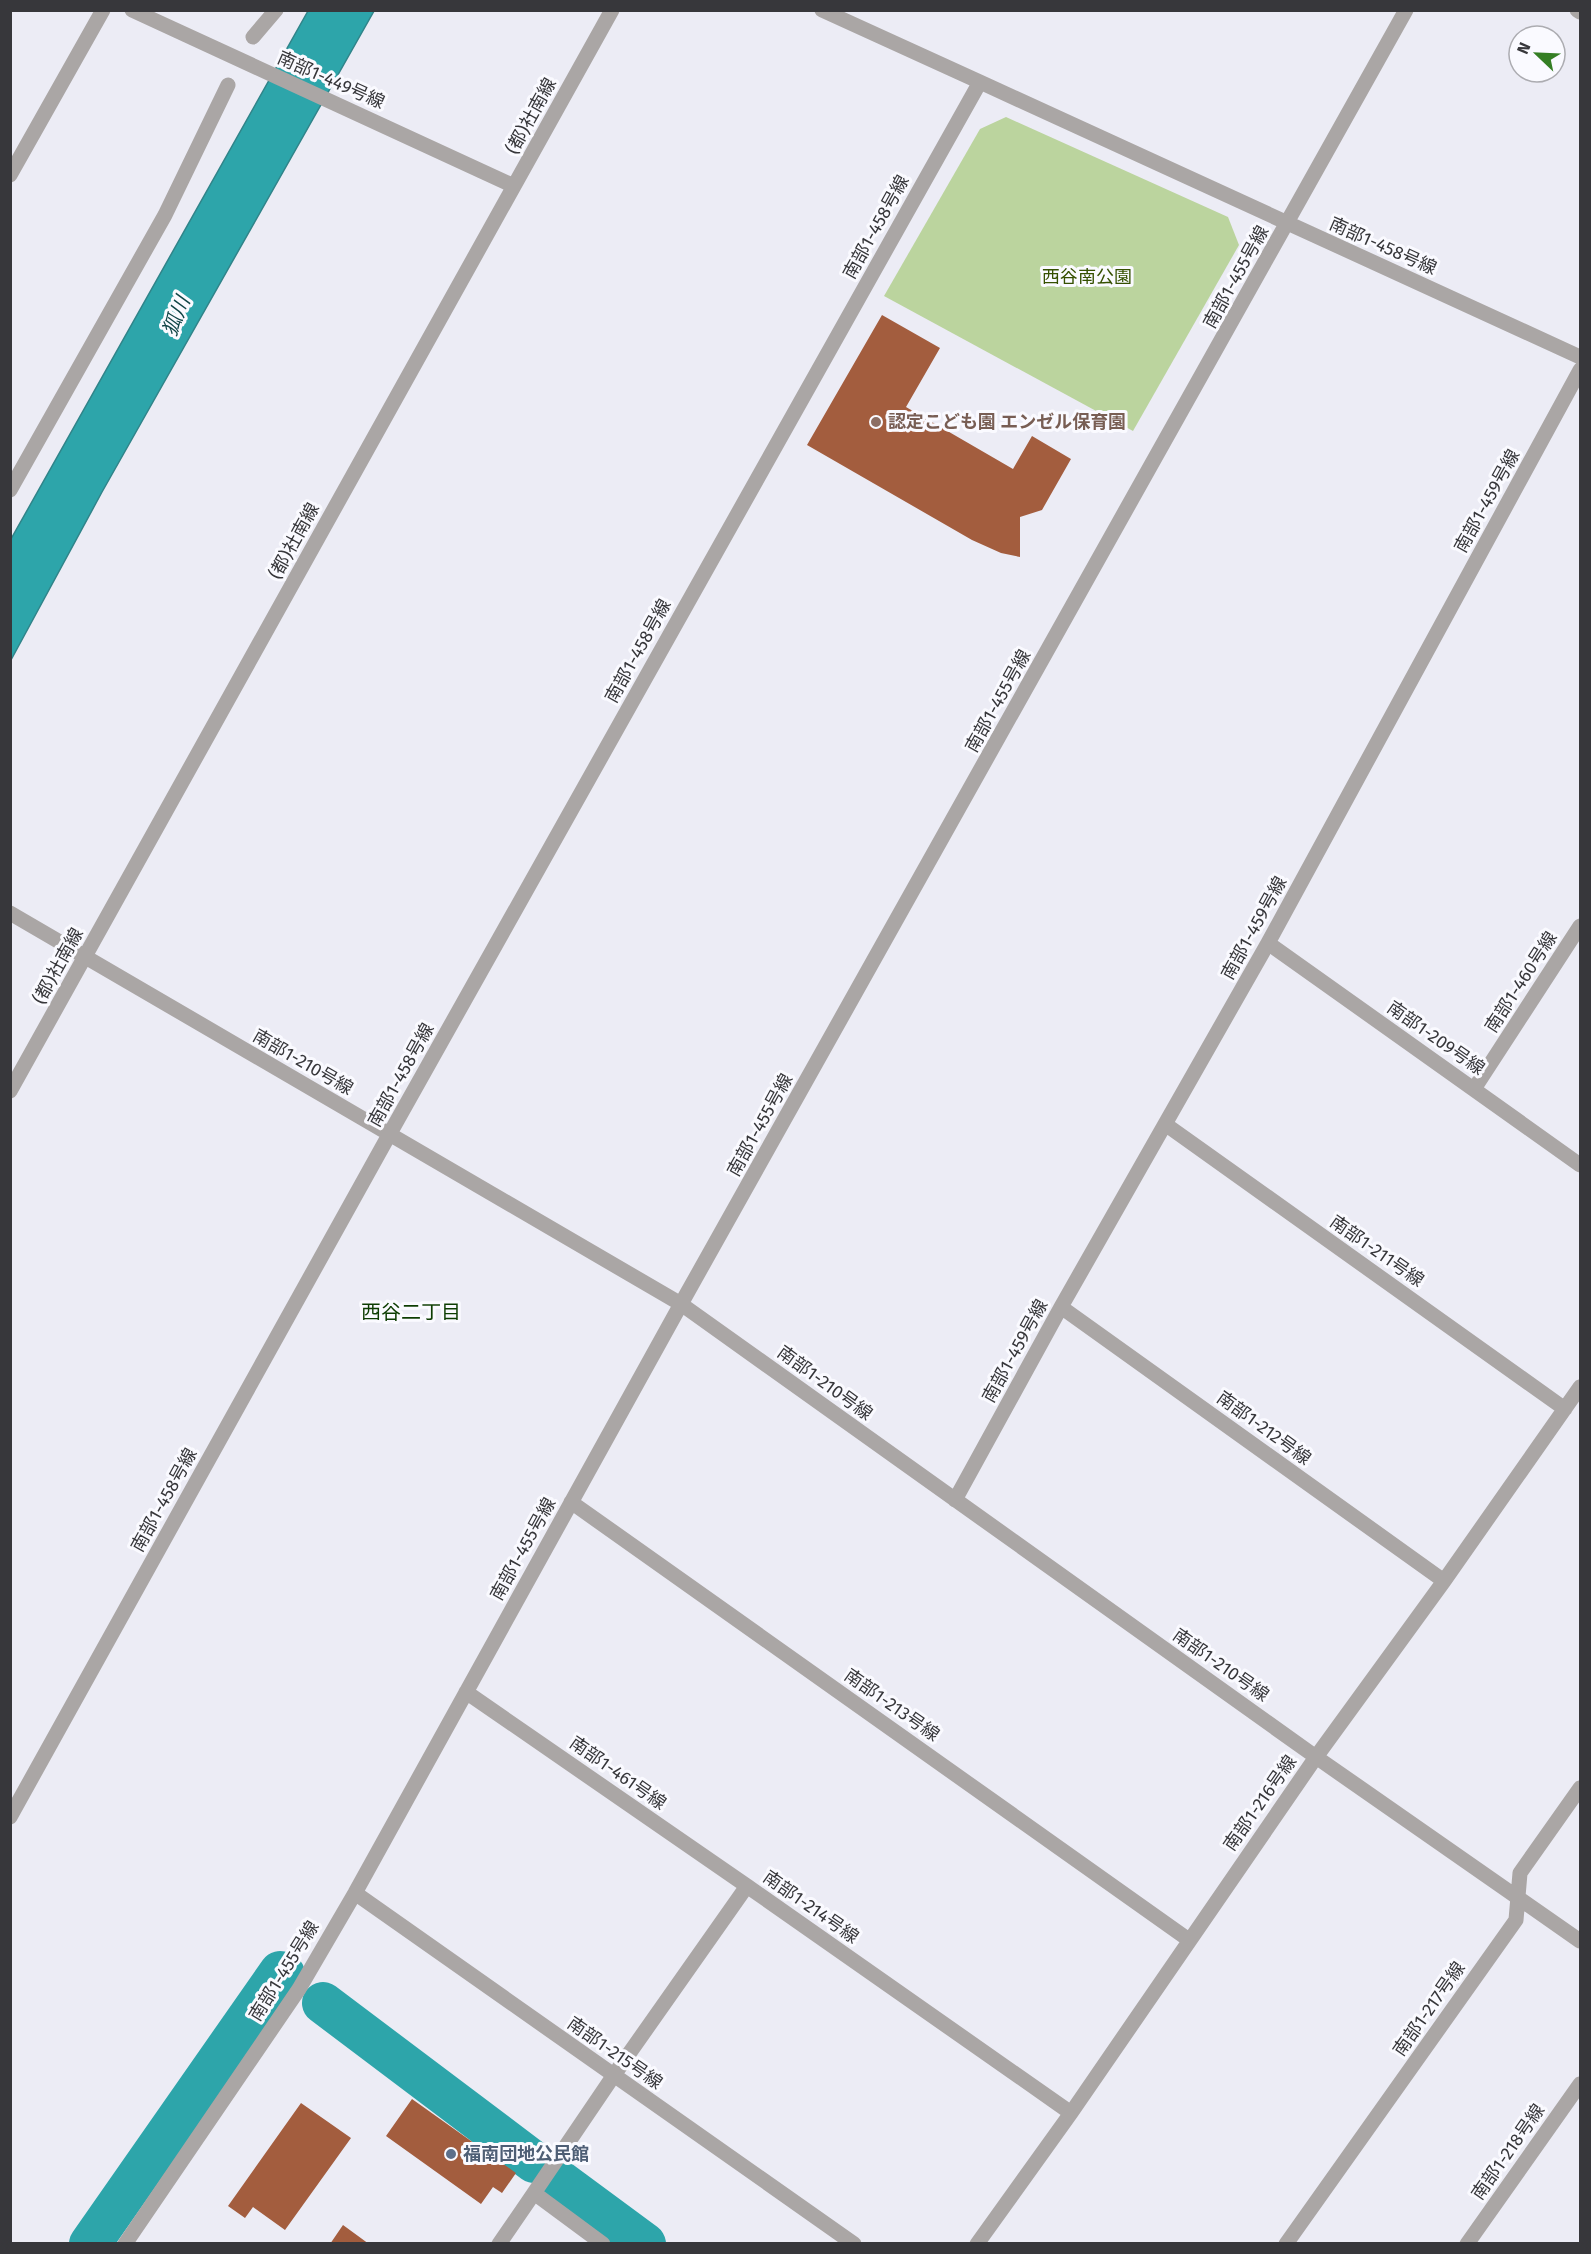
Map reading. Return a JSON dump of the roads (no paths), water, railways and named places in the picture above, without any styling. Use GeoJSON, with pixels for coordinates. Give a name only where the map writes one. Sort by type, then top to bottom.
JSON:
{"type":"FeatureCollection","features":[{"type":"Feature","properties":{"kind":"street"},"geometry":{"type":"LineString","coordinates":[[10,175],[103,10]]}},
{"type":"Feature","properties":{"kind":"street","name":"南部1-449号線"},"geometry":{"type":"LineString","coordinates":[[132,10],[514,186]]}},
{"type":"Feature","properties":{"kind":"street"},"geometry":{"type":"LineString","coordinates":[[253,37],[276,10]]}},
{"type":"Feature","properties":{"kind":"street","name":"(都)社南線"},"geometry":{"type":"LineString","coordinates":[[10,1091],[612,10]]}},
{"type":"Feature","properties":{"kind":"street"},"geometry":{"type":"LineString","coordinates":[[822,10],[980,82]]}},
{"type":"Feature","properties":{"kind":"street","name":"南部1-455号線"},"geometry":{"type":"LineString","coordinates":[[125,2244],[299,1989],[355,1893],[681,1304],[1406,10]]}},
{"type":"Feature","properties":{"kind":"street","name":"南部1-458号線"},"geometry":{"type":"LineString","coordinates":[[10,1817],[389,1135],[980,82],[1581,357]]}},
{"type":"Feature","properties":{"kind":"street"},"geometry":{"type":"LineString","coordinates":[[10,490],[165,215],[228,85]]}},
{"type":"Feature","properties":{"kind":"street","name":"南部1-459号線"},"geometry":{"type":"LineString","coordinates":[[955,1500],[1061,1307],[1268,943],[1581,370]]}},
{"type":"Feature","properties":{"kind":"street","name":"南部1-210号線"},"geometry":{"type":"LineString","coordinates":[[10,913],[681,1304],[1316,1757],[1581,1941]]}},
{"type":"Feature","properties":{"kind":"street","name":"南部1-460号線"},"geometry":{"type":"LineString","coordinates":[[1474,1089],[1581,926]]}},
{"type":"Feature","properties":{"kind":"street","name":"南部1-209号線"},"geometry":{"type":"LineString","coordinates":[[1268,943],[1581,1165]]}},
{"type":"Feature","properties":{"kind":"street","name":"南部1-211号線"},"geometry":{"type":"LineString","coordinates":[[1165,1124],[1565,1409]]}},
{"type":"Feature","properties":{"kind":"street","name":"南部1-212号線"},"geometry":{"type":"LineString","coordinates":[[1061,1307],[1444,1581]]}},
{"type":"Feature","properties":{"kind":"street","name":"南部1-216号線"},"geometry":{"type":"LineString","coordinates":[[977,2244],[1071,2113],[1316,1757],[1581,1387]]}},
{"type":"Feature","properties":{"kind":"street","name":"南部1-213号線"},"geometry":{"type":"LineString","coordinates":[[571,1502],[1190,1940]]}},
{"type":"Feature","properties":{"kind":"street","name":"南部1-461号線"},"geometry":{"type":"LineString","coordinates":[[466,1692],[747,1886]]}},
{"type":"Feature","properties":{"kind":"street","name":"南部1-217号線"},"geometry":{"type":"LineString","coordinates":[[1286,2244],[1516,1920],[1520,1873],[1581,1788]]}},
{"type":"Feature","properties":{"kind":"street","name":"南部1-214号線"},"geometry":{"type":"LineString","coordinates":[[499,2244],[747,1886],[1071,2113]]}},
{"type":"Feature","properties":{"kind":"street","name":"南部1-215号線"},"geometry":{"type":"LineString","coordinates":[[355,1893],[854,2244]]}},
{"type":"Feature","properties":{"kind":"street","name":"南部1-218号線"},"geometry":{"type":"LineString","coordinates":[[1467,2244],[1581,2084]]}},
{"type":"Feature","properties":{"kind":"street"},"geometry":{"type":"LineString","coordinates":[[534,2193],[603,2244]]}},
{"type":"Feature","properties":{"kind":"water","name":"狐川"},"geometry":{"type":"Polygon","coordinates":[[[308,11],[374,11],[102,492],[11,660],[11,539],[308,11]]]}},
{"type":"Feature","properties":{"kind":"waterway"},"geometry":{"type":"LineString","coordinates":[[90,2244],[280,1972],[284,1974]]}},
{"type":"Feature","properties":{"kind":"waterway"},"geometry":{"type":"LineString","coordinates":[[323,2003],[534,2162]]}},
{"type":"Feature","properties":{"kind":"waterway"},"geometry":{"type":"LineString","coordinates":[[561,2182],[645,2244]]}},
{"type":"Feature","properties":{"kind":"place","name":"認定こども園 エンゼル保育園"},"geometry":{"type":"Point","coordinates":[876,422]}},
{"type":"Feature","properties":{"kind":"place","name":"福南団地公民館"},"geometry":{"type":"Point","coordinates":[451,2154]}},
{"type":"Feature","properties":{"kind":"district","name":"西谷二丁目"},"geometry":{"type":"Point","coordinates":[411,1312]}},
{"type":"Feature","properties":{"kind":"park label","name":"西谷南公園"},"geometry":{"type":"Point","coordinates":[1087,277]}}]}
